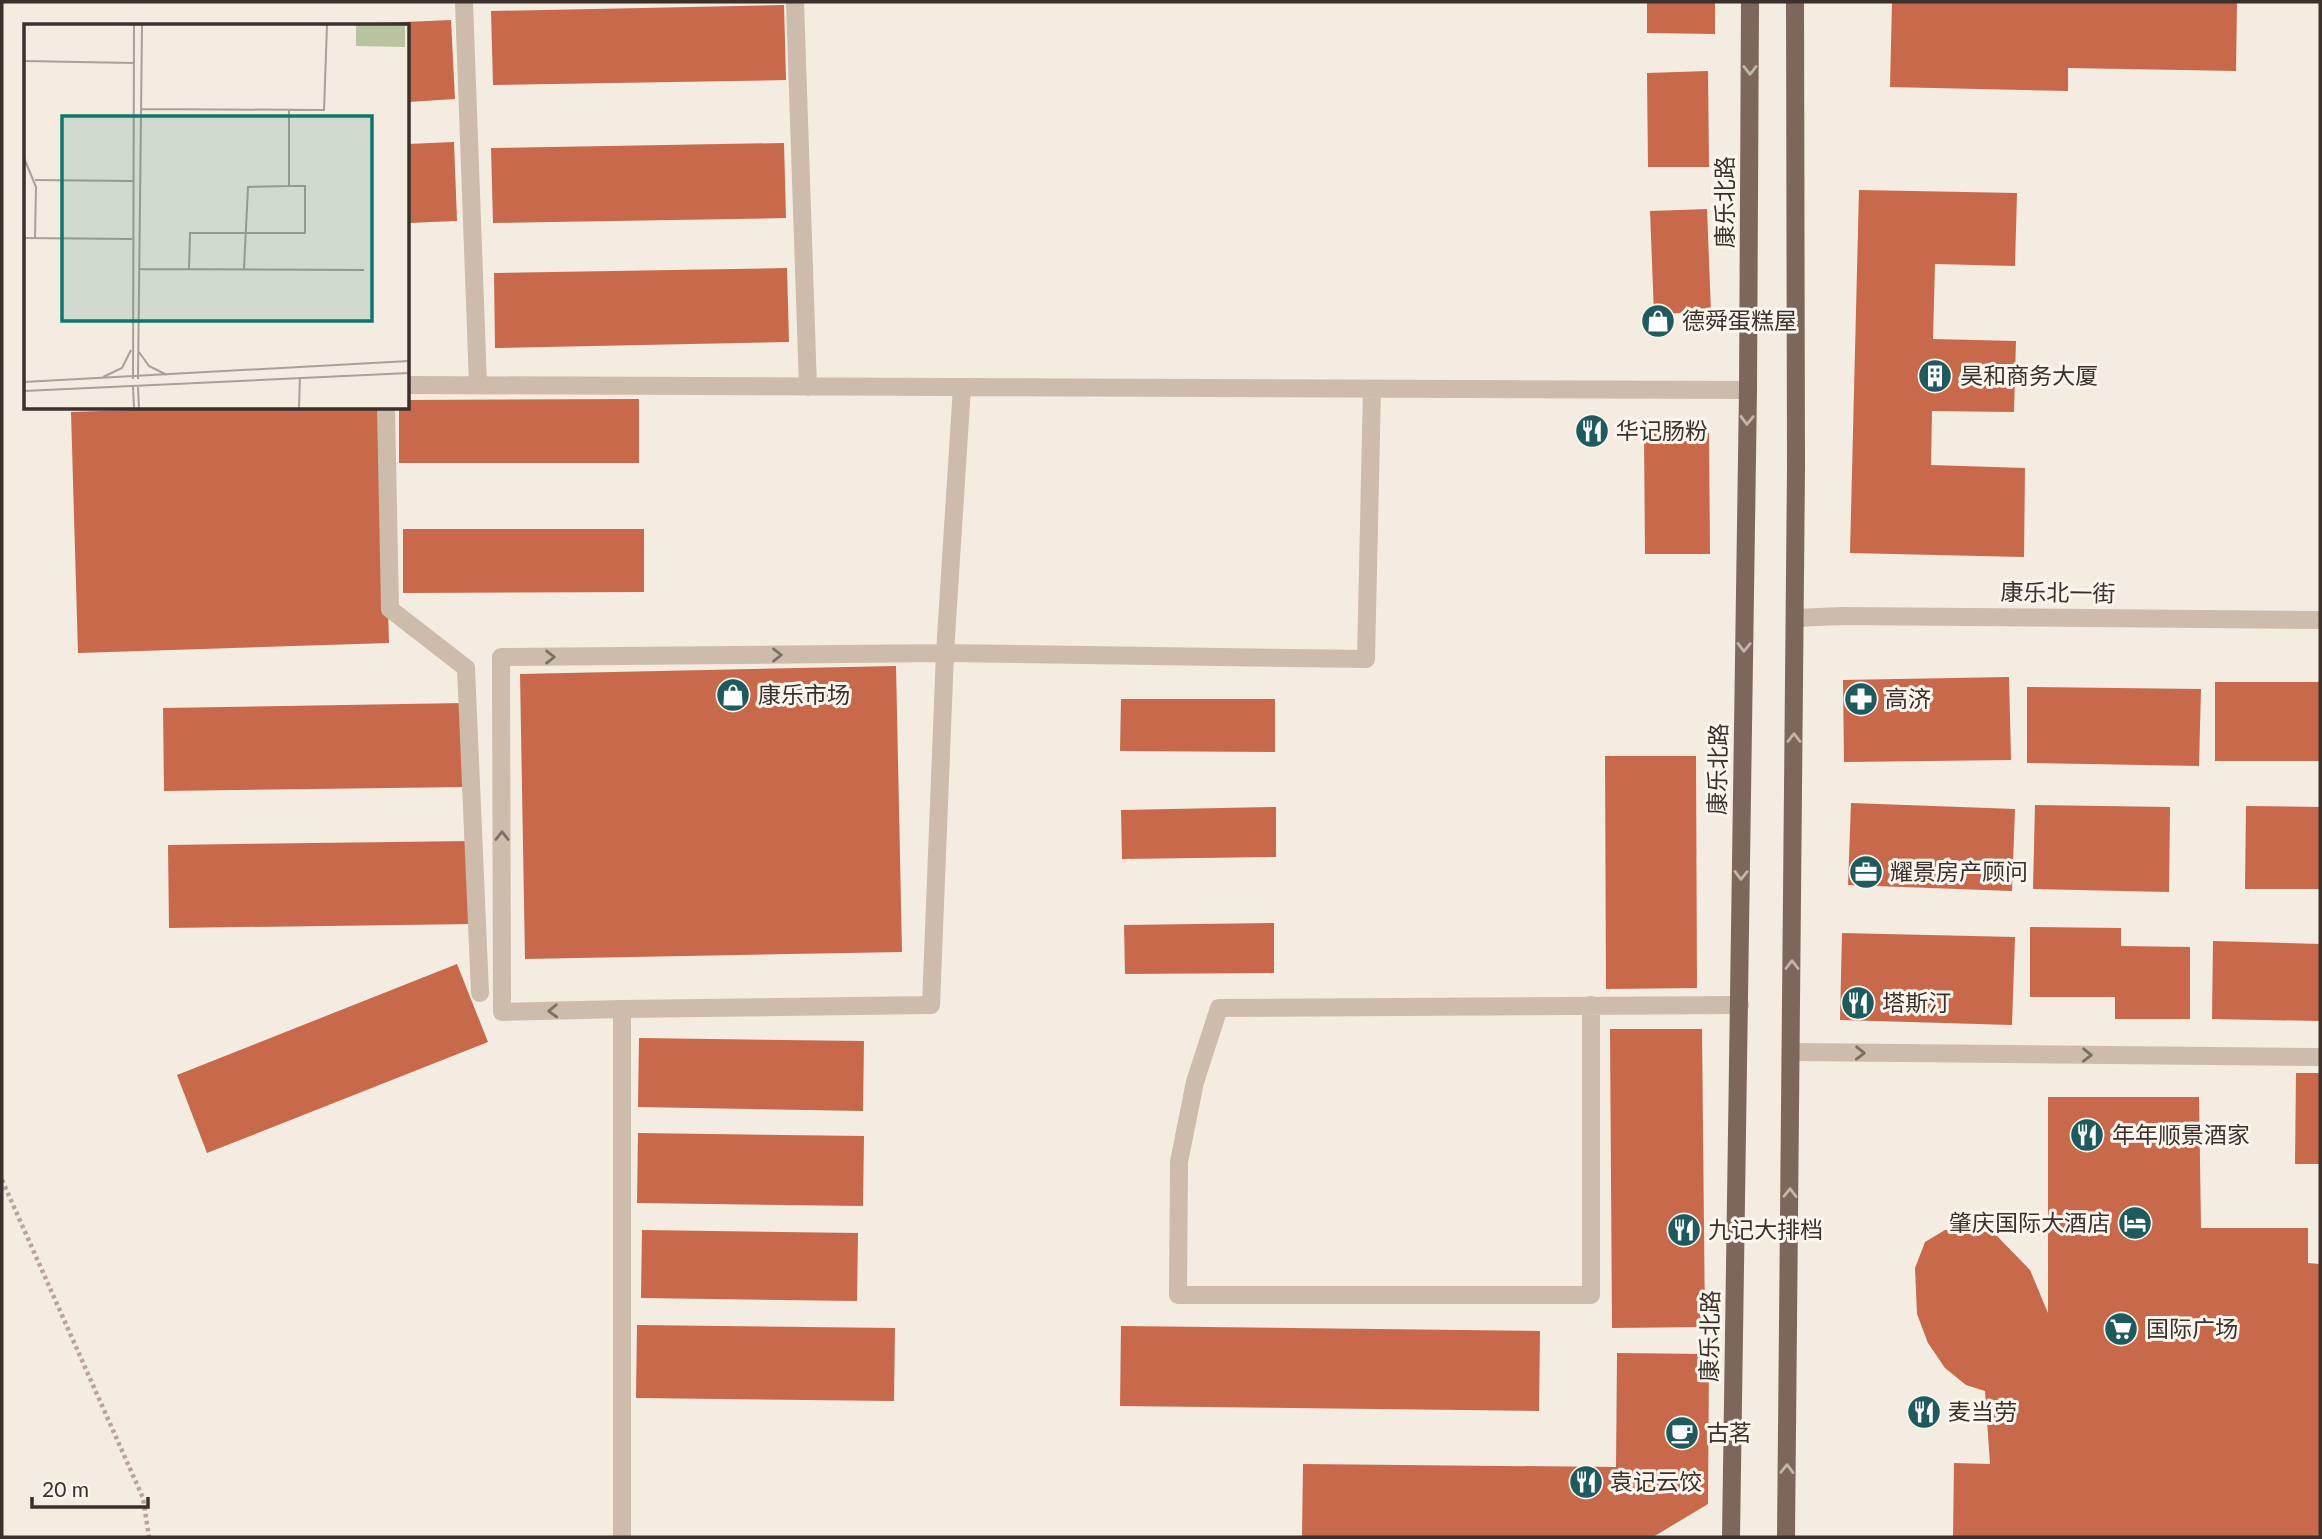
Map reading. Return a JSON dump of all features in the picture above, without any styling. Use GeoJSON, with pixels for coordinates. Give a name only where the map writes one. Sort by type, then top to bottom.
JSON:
{"type":"FeatureCollection","features":[{"type":"Feature","properties":{"kind":"main road","name":"康乐北路"},"geometry":{"type":"LineString","coordinates":[[1731,1537],[1751,2]]}},
{"type":"Feature","properties":{"kind":"main road"},"geometry":{"type":"LineString","coordinates":[[1786,1537],[1795,618],[1795,2]]}},
{"type":"Feature","properties":{"kind":"street"},"geometry":{"type":"LineString","coordinates":[[464,2],[478,385]]}},
{"type":"Feature","properties":{"kind":"street"},"geometry":{"type":"LineString","coordinates":[[795,2],[808,387]]}},
{"type":"Feature","properties":{"kind":"street"},"geometry":{"type":"LineString","coordinates":[[410,385],[1748,390]]}},
{"type":"Feature","properties":{"kind":"street"},"geometry":{"type":"LineString","coordinates":[[962,387],[945,653],[931,1005],[502,1012],[501,657],[945,653],[1366,659],[1372,388]]}},
{"type":"Feature","properties":{"kind":"street"},"geometry":{"type":"LineString","coordinates":[[386,410],[390,609],[466,668],[480,993]]}},
{"type":"Feature","properties":{"kind":"street","name":"康乐北一街"},"geometry":{"type":"LineString","coordinates":[[1795,618],[1856,616],[2320,620]]}},
{"type":"Feature","properties":{"kind":"street"},"geometry":{"type":"LineString","coordinates":[[1591,1005],[1591,1295],[1178,1296],[1178,1162],[1195,1082],[1219,1008],[1591,1005],[1740,1005]]}},
{"type":"Feature","properties":{"kind":"street"},"geometry":{"type":"LineString","coordinates":[[622,1009],[622,1537]]}},
{"type":"Feature","properties":{"kind":"street"},"geometry":{"type":"LineString","coordinates":[[1792,1052],[2320,1057]]}},
{"type":"Feature","properties":{"kind":"path"},"geometry":{"type":"LineString","coordinates":[[2,1180],[144,1498],[149,1537]]}},
{"type":"Feature","properties":{"kind":"building"},"geometry":{"type":"Polygon","coordinates":[[[1647,2],[1715,2],[1715,34],[1647,33],[1647,2]]]}},
{"type":"Feature","properties":{"kind":"building"},"geometry":{"type":"Polygon","coordinates":[[[1892,2],[2237,2],[2236,71],[2068,68],[2068,91],[1890,87],[1892,2]]]}},
{"type":"Feature","properties":{"kind":"building"},"geometry":{"type":"Polygon","coordinates":[[[784,5],[786,80],[493,85],[491,11],[784,5]]]}},
{"type":"Feature","properties":{"kind":"building"},"geometry":{"type":"Polygon","coordinates":[[[451,20],[455,99],[410,102],[410,24],[358,24],[451,20]]]}},
{"type":"Feature","properties":{"kind":"building"},"geometry":{"type":"Polygon","coordinates":[[[1708,71],[1709,167],[1648,167],[1647,73],[1708,71]]]}},
{"type":"Feature","properties":{"kind":"building"},"geometry":{"type":"Polygon","coordinates":[[[454,142],[457,221],[410,223],[410,144],[454,142]]]}},
{"type":"Feature","properties":{"kind":"building"},"geometry":{"type":"Polygon","coordinates":[[[784,143],[786,218],[493,223],[491,148],[784,143]]]}},
{"type":"Feature","properties":{"kind":"building","name":"昊和商务大厦"},"geometry":{"type":"Polygon","coordinates":[[[1859,190],[2017,193],[2015,266],[1935,264],[1933,339],[2016,341],[2014,412],[1932,411],[1931,465],[2025,468],[2024,557],[1850,553],[1859,190]]]}},
{"type":"Feature","properties":{"kind":"building"},"geometry":{"type":"Polygon","coordinates":[[[1707,209],[1711,312],[1654,314],[1650,211],[1707,209]]]}},
{"type":"Feature","properties":{"kind":"building"},"geometry":{"type":"Polygon","coordinates":[[[787,268],[789,342],[495,348],[494,273],[787,268]]]}},
{"type":"Feature","properties":{"kind":"building"},"geometry":{"type":"Polygon","coordinates":[[[639,399],[639,463],[399,463],[399,410],[410,410],[410,400],[639,399]]]}},
{"type":"Feature","properties":{"kind":"building"},"geometry":{"type":"Polygon","coordinates":[[[382,410],[389,643],[78,653],[71,412],[382,410]]]}},
{"type":"Feature","properties":{"kind":"building"},"geometry":{"type":"Polygon","coordinates":[[[1644,433],[1709,433],[1710,554],[1645,554],[1644,433]]]}},
{"type":"Feature","properties":{"kind":"building"},"geometry":{"type":"Polygon","coordinates":[[[403,529],[644,529],[644,592],[403,593],[403,529]]]}},
{"type":"Feature","properties":{"kind":"building"},"geometry":{"type":"Polygon","coordinates":[[[896,666],[902,952],[525,959],[520,674],[896,666]]]}},
{"type":"Feature","properties":{"kind":"building"},"geometry":{"type":"Polygon","coordinates":[[[2009,677],[2011,760],[1844,762],[1843,680],[2009,677]]]}},
{"type":"Feature","properties":{"kind":"building"},"geometry":{"type":"Polygon","coordinates":[[[2215,682],[2320,682],[2320,761],[2215,761],[2215,682]]]}},
{"type":"Feature","properties":{"kind":"building"},"geometry":{"type":"Polygon","coordinates":[[[2027,687],[2201,689],[2199,766],[2027,763],[2027,687]]]}},
{"type":"Feature","properties":{"kind":"building"},"geometry":{"type":"Polygon","coordinates":[[[1121,699],[1275,699],[1275,752],[1120,751],[1121,699]]]}},
{"type":"Feature","properties":{"kind":"building"},"geometry":{"type":"Polygon","coordinates":[[[465,703],[467,787],[164,791],[163,708],[465,703]]]}},
{"type":"Feature","properties":{"kind":"building"},"geometry":{"type":"Polygon","coordinates":[[[1605,756],[1696,756],[1697,988],[1606,989],[1605,756]]]}},
{"type":"Feature","properties":{"kind":"building"},"geometry":{"type":"Polygon","coordinates":[[[1851,803],[2015,809],[2012,891],[1848,885],[1851,803]]]}},
{"type":"Feature","properties":{"kind":"building"},"geometry":{"type":"Polygon","coordinates":[[[2035,805],[2170,807],[2169,892],[2033,889],[2035,805]]]}},
{"type":"Feature","properties":{"kind":"building"},"geometry":{"type":"Polygon","coordinates":[[[2246,806],[2320,807],[2320,889],[2245,889],[2246,806]]]}},
{"type":"Feature","properties":{"kind":"building"},"geometry":{"type":"Polygon","coordinates":[[[1276,807],[1276,857],[1122,859],[1121,810],[1276,807]]]}},
{"type":"Feature","properties":{"kind":"building"},"geometry":{"type":"Polygon","coordinates":[[[471,841],[472,924],[169,928],[168,845],[471,841]]]}},
{"type":"Feature","properties":{"kind":"building"},"geometry":{"type":"Polygon","coordinates":[[[1274,923],[1274,973],[1125,974],[1124,925],[1274,923]]]}},
{"type":"Feature","properties":{"kind":"building"},"geometry":{"type":"Polygon","coordinates":[[[2030,927],[2121,928],[2121,946],[2190,947],[2190,1019],[2115,1019],[2115,997],[2030,997],[2030,927]]]}},
{"type":"Feature","properties":{"kind":"building"},"geometry":{"type":"Polygon","coordinates":[[[1842,933],[2015,937],[2012,1025],[1840,1020],[1842,933]]]}},
{"type":"Feature","properties":{"kind":"building"},"geometry":{"type":"Polygon","coordinates":[[[2213,941],[2320,944],[2320,1021],[2212,1019],[2213,941]]]}},
{"type":"Feature","properties":{"kind":"building"},"geometry":{"type":"Polygon","coordinates":[[[457,964],[488,1042],[207,1153],[177,1075],[457,964]]]}},
{"type":"Feature","properties":{"kind":"building"},"geometry":{"type":"Polygon","coordinates":[[[1610,1029],[1702,1029],[1705,1327],[1612,1328],[1610,1029]]]}},
{"type":"Feature","properties":{"kind":"building"},"geometry":{"type":"Polygon","coordinates":[[[639,1038],[864,1041],[863,1111],[638,1107],[639,1038]]]}},
{"type":"Feature","properties":{"kind":"building"},"geometry":{"type":"Polygon","coordinates":[[[2296,1073],[2320,1073],[2320,1164],[2295,1164],[2296,1073]]]}},
{"type":"Feature","properties":{"kind":"building","name":"国际广场"},"geometry":{"type":"Polygon","coordinates":[[[2048,1097],[2199,1097],[2201,1228],[2308,1228],[2308,1263],[2320,1264],[2320,1537],[1953,1537],[1954,1463],[1990,1464],[1985,1391],[1966,1385],[1945,1368],[1928,1343],[1917,1314],[1915,1268],[1925,1242],[1945,1230],[1975,1228],[1997,1236],[2030,1270],[2048,1313],[2048,1097]]]}},
{"type":"Feature","properties":{"kind":"building"},"geometry":{"type":"Polygon","coordinates":[[[638,1133],[864,1136],[863,1206],[637,1203],[638,1133]]]}},
{"type":"Feature","properties":{"kind":"building"},"geometry":{"type":"Polygon","coordinates":[[[642,1230],[858,1233],[857,1301],[641,1298],[642,1230]]]}},
{"type":"Feature","properties":{"kind":"building"},"geometry":{"type":"Polygon","coordinates":[[[637,1325],[895,1328],[894,1401],[636,1398],[637,1325]]]}},
{"type":"Feature","properties":{"kind":"building"},"geometry":{"type":"Polygon","coordinates":[[[1121,1326],[1540,1331],[1539,1411],[1120,1406],[1121,1326]]]}},
{"type":"Feature","properties":{"kind":"building"},"geometry":{"type":"Polygon","coordinates":[[[1617,1353],[1709,1354],[1708,1504],[1653,1537],[1302,1537],[1303,1464],[1616,1467],[1617,1353]]]}},
{"type":"Feature","properties":{"kind":"place","name":"德舜蛋糕屋"},"geometry":{"type":"Point","coordinates":[1658,321]}},
{"type":"Feature","properties":{"kind":"place","name":"昊和商务大厦"},"geometry":{"type":"Point","coordinates":[1935,376]}},
{"type":"Feature","properties":{"kind":"place","name":"华记肠粉"},"geometry":{"type":"Point","coordinates":[1592,431]}},
{"type":"Feature","properties":{"kind":"place","name":"康乐市场"},"geometry":{"type":"Point","coordinates":[733,695]}},
{"type":"Feature","properties":{"kind":"place","name":"高济"},"geometry":{"type":"Point","coordinates":[1861,699]}},
{"type":"Feature","properties":{"kind":"place","name":"耀景房产顾问"},"geometry":{"type":"Point","coordinates":[1866,872]}},
{"type":"Feature","properties":{"kind":"place","name":"塔斯汀"},"geometry":{"type":"Point","coordinates":[1858,1003]}},
{"type":"Feature","properties":{"kind":"place","name":"年年顺景酒家"},"geometry":{"type":"Point","coordinates":[2087,1135]}},
{"type":"Feature","properties":{"kind":"place","name":"肇庆国际大酒店"},"geometry":{"type":"Point","coordinates":[2135,1223]}},
{"type":"Feature","properties":{"kind":"place","name":"九记大排档"},"geometry":{"type":"Point","coordinates":[1684,1230]}},
{"type":"Feature","properties":{"kind":"place","name":"国际广场"},"geometry":{"type":"Point","coordinates":[2121,1329]}},
{"type":"Feature","properties":{"kind":"place","name":"麦当劳"},"geometry":{"type":"Point","coordinates":[1924,1412]}},
{"type":"Feature","properties":{"kind":"place","name":"古茗"},"geometry":{"type":"Point","coordinates":[1682,1433]}},
{"type":"Feature","properties":{"kind":"place","name":"袁记云饺"},"geometry":{"type":"Point","coordinates":[1586,1482]}}]}
